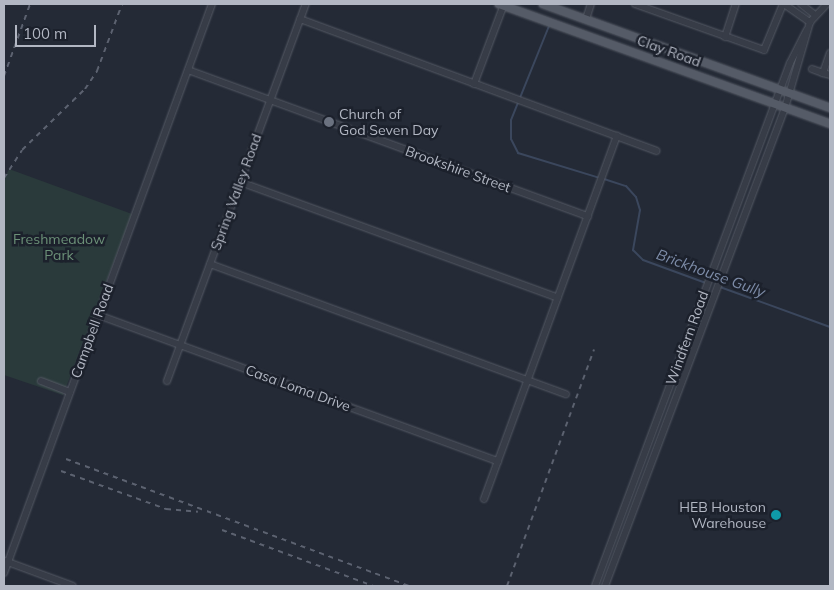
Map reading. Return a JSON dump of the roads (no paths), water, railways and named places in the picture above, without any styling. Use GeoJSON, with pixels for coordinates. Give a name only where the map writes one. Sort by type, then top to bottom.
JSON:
{"type":"FeatureCollection","features":[{"type":"Feature","properties":{"kind":"main road","name":"Clay Road"},"geometry":{"type":"LineString","coordinates":[[502,4],[830,124]]}},
{"type":"Feature","properties":{"kind":"main road","name":"Clay Road"},"geometry":{"type":"LineString","coordinates":[[543,4],[830,108]]}},
{"type":"Feature","properties":{"kind":"main road"},"geometry":{"type":"LineString","coordinates":[[667,63],[673,52]]}},
{"type":"Feature","properties":{"kind":"street","name":"Campbell Road"},"geometry":{"type":"LineString","coordinates":[[4,573],[6,562],[212,4]]}},
{"type":"Feature","properties":{"kind":"street","name":"Spring Valley Road"},"geometry":{"type":"LineString","coordinates":[[167,381],[306,4]]}},
{"type":"Feature","properties":{"kind":"street"},"geometry":{"type":"LineString","coordinates":[[474,84],[502,4]]}},
{"type":"Feature","properties":{"kind":"street"},"geometry":{"type":"LineString","coordinates":[[586,20],[591,4]]}},
{"type":"Feature","properties":{"kind":"street"},"geometry":{"type":"LineString","coordinates":[[635,4],[764,50],[783,4],[810,22]]}},
{"type":"Feature","properties":{"kind":"street"},"geometry":{"type":"LineString","coordinates":[[725,37],[736,4]]}},
{"type":"Feature","properties":{"kind":"street"},"geometry":{"type":"LineString","coordinates":[[801,4],[815,15]]}},
{"type":"Feature","properties":{"kind":"street"},"geometry":{"type":"LineString","coordinates":[[807,30],[815,15],[827,4]]}},
{"type":"Feature","properties":{"kind":"street"},"geometry":{"type":"LineString","coordinates":[[300,20],[656,151]]}},
{"type":"Feature","properties":{"kind":"street","name":"Windfern Road"},"geometry":{"type":"LineString","coordinates":[[595,586],[774,104],[799,41],[807,30]]}},
{"type":"Feature","properties":{"kind":"street","name":"Windfern Road"},"geometry":{"type":"LineString","coordinates":[[605,586],[785,108],[807,30]]}},
{"type":"Feature","properties":{"kind":"street"},"geometry":{"type":"LineString","coordinates":[[823,72],[830,53]]}},
{"type":"Feature","properties":{"kind":"street"},"geometry":{"type":"LineString","coordinates":[[812,69],[830,75]]}},
{"type":"Feature","properties":{"kind":"street","name":"Brookshire Street"},"geometry":{"type":"LineString","coordinates":[[188,70],[588,216]]}},
{"type":"Feature","properties":{"kind":"street"},"geometry":{"type":"LineString","coordinates":[[484,499],[617,136]]}},
{"type":"Feature","properties":{"kind":"street"},"geometry":{"type":"LineString","coordinates":[[240,182],[558,298]]}},
{"type":"Feature","properties":{"kind":"street"},"geometry":{"type":"LineString","coordinates":[[738,201],[748,205]]}},
{"type":"Feature","properties":{"kind":"street"},"geometry":{"type":"LineString","coordinates":[[210,264],[566,394]]}},
{"type":"Feature","properties":{"kind":"street"},"geometry":{"type":"LineString","coordinates":[[714,267],[722,277]]}},
{"type":"Feature","properties":{"kind":"street","name":"Casa Loma Drive"},"geometry":{"type":"LineString","coordinates":[[98,315],[498,461]]}},
{"type":"Feature","properties":{"kind":"street"},"geometry":{"type":"LineString","coordinates":[[41,382],[70,392]]}},
{"type":"Feature","properties":{"kind":"street"},"geometry":{"type":"LineString","coordinates":[[6,562],[73,586]]}},
{"type":"Feature","properties":{"kind":"waterway","name":"Brickhouse Gully"},"geometry":{"type":"LineString","coordinates":[[549,26],[511,120],[511,139],[518,153],[600,178]]}},
{"type":"Feature","properties":{"kind":"waterway","name":"Brickhouse Gully"},"geometry":{"type":"LineString","coordinates":[[604,179],[626,186],[636,197],[640,210],[633,250],[643,260],[706,283]]}},
{"type":"Feature","properties":{"kind":"waterway","name":"Brickhouse Gully"},"geometry":{"type":"LineString","coordinates":[[720,287],[830,327]]}},
{"type":"Feature","properties":{"kind":"railway"},"geometry":{"type":"LineString","coordinates":[[4,76],[30,4]]}},
{"type":"Feature","properties":{"kind":"railway"},"geometry":{"type":"LineString","coordinates":[[4,178],[22,150],[85,89],[97,71],[122,4]]}},
{"type":"Feature","properties":{"kind":"railway"},"geometry":{"type":"LineString","coordinates":[[507,586],[594,350]]}},
{"type":"Feature","properties":{"kind":"railway"},"geometry":{"type":"LineString","coordinates":[[66,459],[410,586]]}},
{"type":"Feature","properties":{"kind":"railway"},"geometry":{"type":"LineString","coordinates":[[61,471],[166,509],[198,512]]}},
{"type":"Feature","properties":{"kind":"railway"},"geometry":{"type":"LineString","coordinates":[[222,530],[373,586]]}},
{"type":"Feature","properties":{"kind":"place","name":"Church of God Seven Day"},"geometry":{"type":"Point","coordinates":[329,122]}},
{"type":"Feature","properties":{"kind":"place","name":"HEB Houston Warehouse"},"geometry":{"type":"Point","coordinates":[776,515]}},
{"type":"Feature","properties":{"kind":"park label","name":"Freshmeadow Park"},"geometry":{"type":"Point","coordinates":[59,248]}}]}
